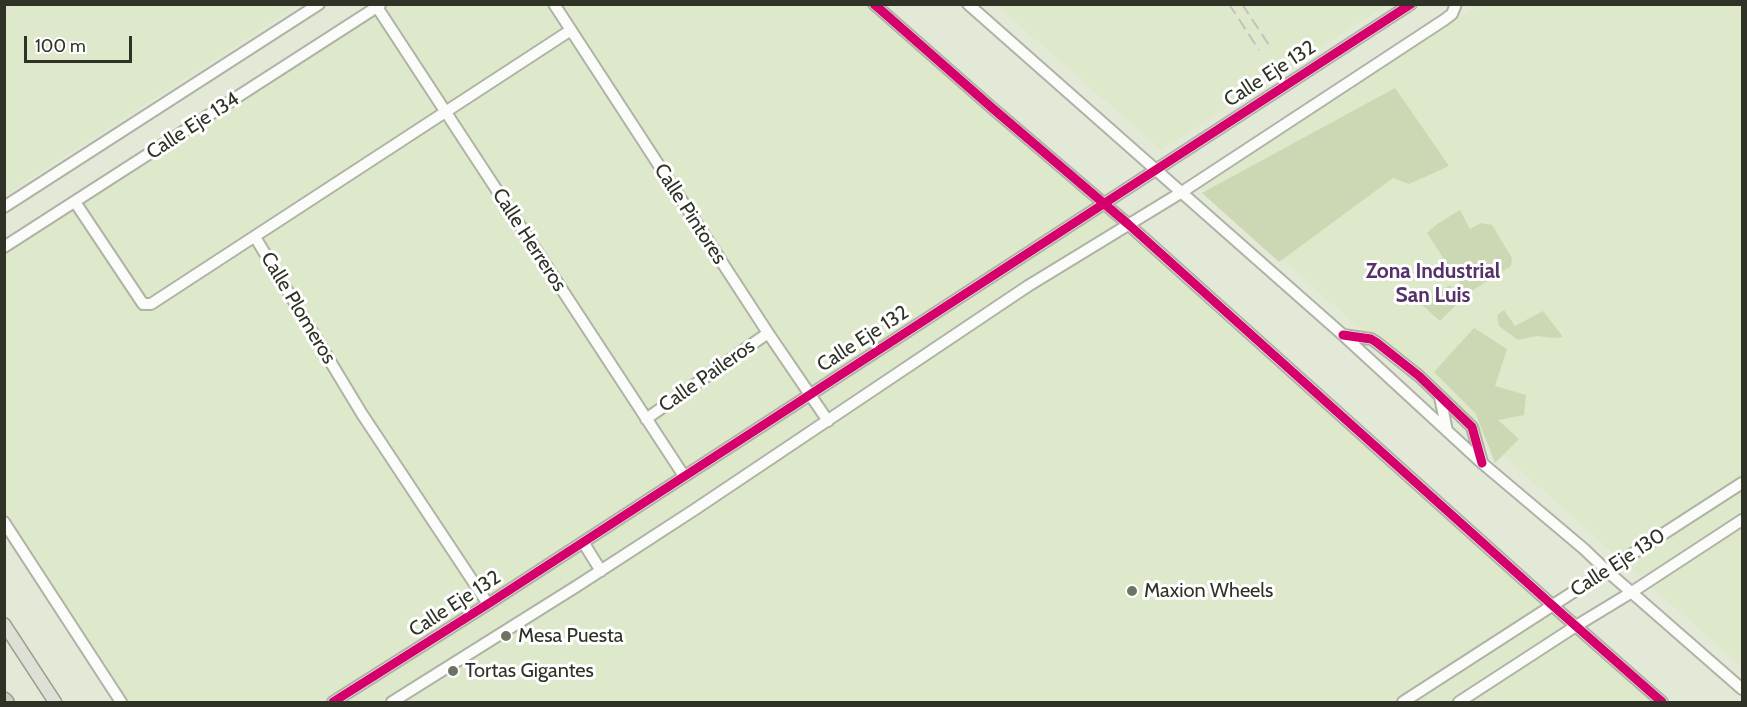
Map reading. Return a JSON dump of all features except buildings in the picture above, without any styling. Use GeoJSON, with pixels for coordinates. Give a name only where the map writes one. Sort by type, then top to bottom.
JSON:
{"type":"FeatureCollection","features":[{"type":"Feature","properties":{"kind":"main road"},"geometry":{"type":"LineString","coordinates":[[4,624],[55,702]]}},
{"type":"Feature","properties":{"kind":"street","name":"Calle Eje 134"},"geometry":{"type":"LineString","coordinates":[[4,207],[319,4]]}},
{"type":"Feature","properties":{"kind":"street","name":"Calle Pintores"},"geometry":{"type":"LineString","coordinates":[[554,4],[768,333],[828,421]]}},
{"type":"Feature","properties":{"kind":"street"},"geometry":{"type":"LineString","coordinates":[[874,4],[991,108],[1128,224],[1552,606],[1662,702]]}},
{"type":"Feature","properties":{"kind":"street"},"geometry":{"type":"LineString","coordinates":[[968,4],[1343,335],[1482,462],[1743,689]]}},
{"type":"Feature","properties":{"kind":"street","name":"Calle Eje 132"},"geometry":{"type":"LineString","coordinates":[[333,702],[810,396],[1411,4]]}},
{"type":"Feature","properties":{"kind":"street"},"geometry":{"type":"LineString","coordinates":[[392,702],[601,571],[1028,286],[1182,192],[1444,20],[1454,9],[1466,4]]}},
{"type":"Feature","properties":{"kind":"street","name":"Calle Eje 134"},"geometry":{"type":"LineString","coordinates":[[4,246],[377,5]]}},
{"type":"Feature","properties":{"kind":"street","name":"Calle Herreros"},"geometry":{"type":"LineString","coordinates":[[377,5],[684,476]]}},
{"type":"Feature","properties":{"kind":"street","name":"Calle Plomeros"},"geometry":{"type":"LineString","coordinates":[[488,604],[362,414],[255,237],[571,30]]}},
{"type":"Feature","properties":{"kind":"street"},"geometry":{"type":"LineString","coordinates":[[75,202],[143,304],[146,305],[255,237]]}},
{"type":"Feature","properties":{"kind":"street","name":"Calle Paileros"},"geometry":{"type":"LineString","coordinates":[[646,419],[768,333]]}},
{"type":"Feature","properties":{"kind":"street"},"geometry":{"type":"LineString","coordinates":[[1343,335],[1371,339],[1419,376],[1472,427],[1482,462]]}},
{"type":"Feature","properties":{"kind":"street"},"geometry":{"type":"LineString","coordinates":[[1440,397],[1448,431]]}},
{"type":"Feature","properties":{"kind":"street","name":"Calle Eje 130"},"geometry":{"type":"LineString","coordinates":[[1403,702],[1743,483]]}},
{"type":"Feature","properties":{"kind":"street","name":"Calle Eje 130"},"geometry":{"type":"LineString","coordinates":[[1459,702],[1743,520]]}},
{"type":"Feature","properties":{"kind":"street"},"geometry":{"type":"LineString","coordinates":[[4,522],[121,702]]}},
{"type":"Feature","properties":{"kind":"street"},"geometry":{"type":"LineString","coordinates":[[583,542],[601,571]]}},
{"type":"Feature","properties":{"kind":"shaded area"},"geometry":{"type":"Polygon","coordinates":[[[5,4],[299,4],[299,5],[5,195],[5,4]]]}},
{"type":"Feature","properties":{"kind":"shaded area"},"geometry":{"type":"Polygon","coordinates":[[[381,5],[874,5],[1667,702],[124,702],[5,513],[5,247],[381,5]]]}},
{"type":"Feature","properties":{"kind":"shaded area"},"geometry":{"type":"Polygon","coordinates":[[[996,5],[1387,5],[1161,150],[996,5]]]}},
{"type":"Feature","properties":{"kind":"shaded area"},"geometry":{"type":"Polygon","coordinates":[[[1479,5],[1742,5],[1742,667],[1199,186],[1479,5]]]}},
{"type":"Feature","properties":{"kind":"shaded area"},"geometry":{"type":"Polygon","coordinates":[[[1395,88],[1449,166],[1409,184],[1393,178],[1279,262],[1202,193],[1395,88]]]}},
{"type":"Feature","properties":{"kind":"shaded area"},"geometry":{"type":"Polygon","coordinates":[[[1460,210],[1470,229],[1481,223],[1492,225],[1512,258],[1511,266],[1467,294],[1427,233],[1460,210]]]}},
{"type":"Feature","properties":{"kind":"shaded area"},"geometry":{"type":"Polygon","coordinates":[[[1450,285],[1461,300],[1440,321],[1421,304],[1450,285]]]}},
{"type":"Feature","properties":{"kind":"shaded area"},"geometry":{"type":"Polygon","coordinates":[[[1504,310],[1515,326],[1543,311],[1563,337],[1537,336],[1518,340],[1499,326],[1497,315],[1504,310]]]}},
{"type":"Feature","properties":{"kind":"shaded area"},"geometry":{"type":"Polygon","coordinates":[[[1474,328],[1507,349],[1495,386],[1526,395],[1524,415],[1498,420],[1519,439],[1495,463],[1476,414],[1434,372],[1474,328]]]}},
{"type":"Feature","properties":{"kind":"railway"},"geometry":{"type":"LineString","coordinates":[[1229,4],[1259,50]]}},
{"type":"Feature","properties":{"kind":"railway"},"geometry":{"type":"LineString","coordinates":[[1242,4],[1269,45]]}},
{"type":"Feature","properties":{"kind":"cycle path"},"geometry":{"type":"LineString","coordinates":[[874,4],[1128,224],[1662,702]]}},
{"type":"Feature","properties":{"kind":"cycle path"},"geometry":{"type":"LineString","coordinates":[[333,702],[488,604],[1411,4]]}},
{"type":"Feature","properties":{"kind":"cycle path"},"geometry":{"type":"LineString","coordinates":[[1343,335],[1371,339],[1419,376],[1472,427],[1482,463]]}},
{"type":"Feature","properties":{"kind":"place","name":"Maxion Wheels"},"geometry":{"type":"Point","coordinates":[1132,591]}},
{"type":"Feature","properties":{"kind":"place","name":"Mesa Puesta"},"geometry":{"type":"Point","coordinates":[506,636]}},
{"type":"Feature","properties":{"kind":"place","name":"Tortas Gigantes"},"geometry":{"type":"Point","coordinates":[453,671]}},
{"type":"Feature","properties":{"kind":"district","name":"Zona Industrial San Luis"},"geometry":{"type":"Point","coordinates":[1433,284]}}]}
